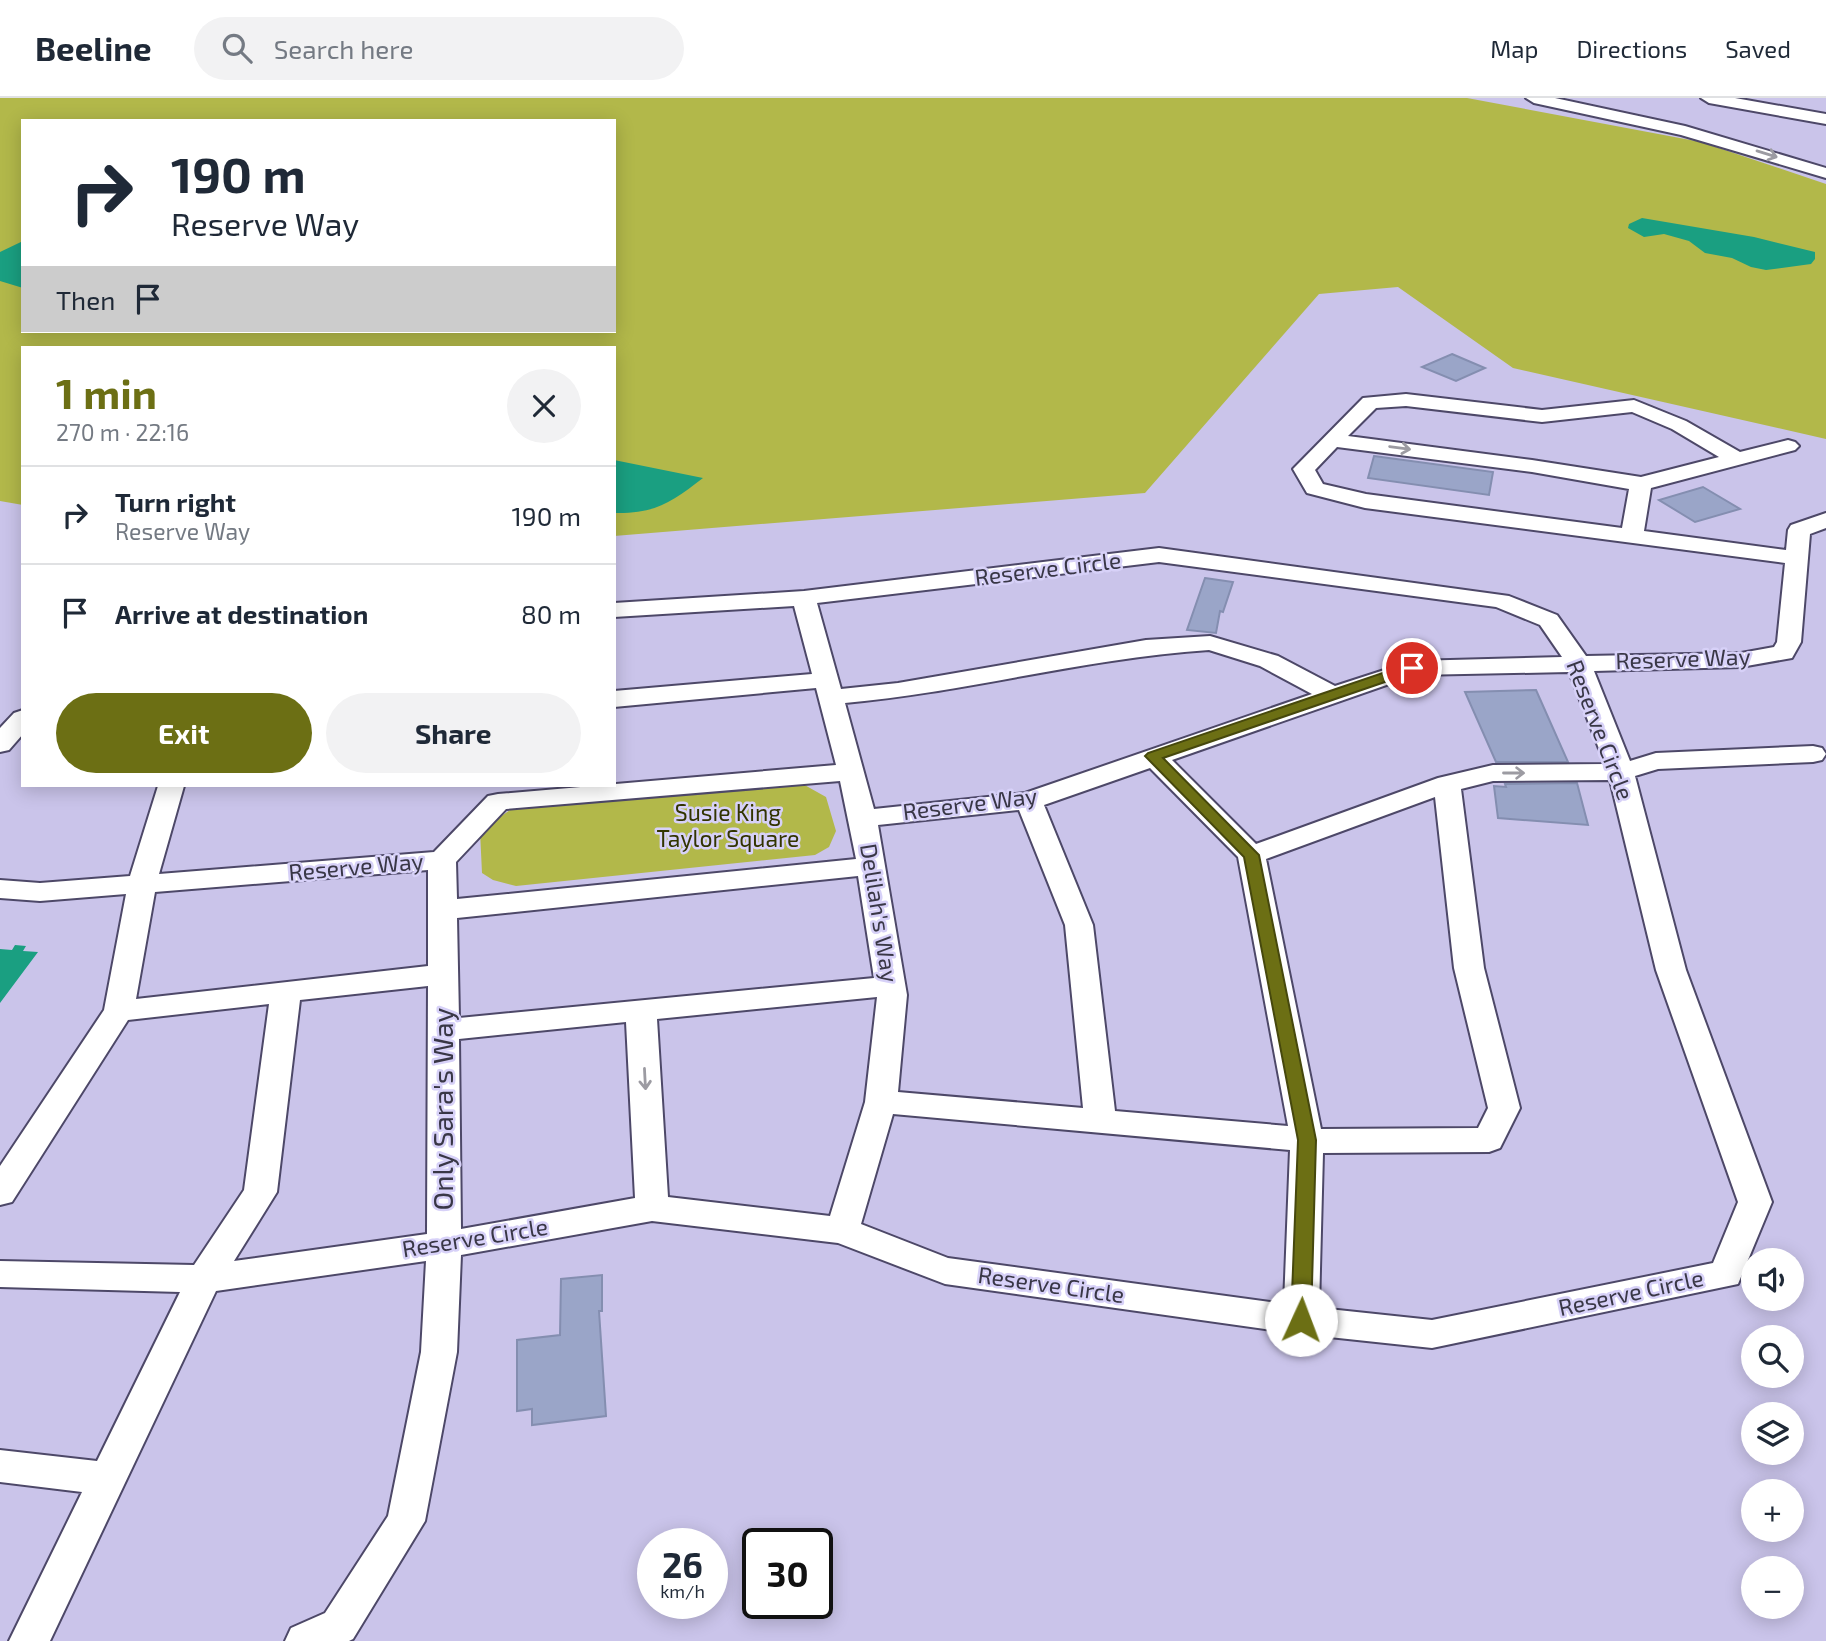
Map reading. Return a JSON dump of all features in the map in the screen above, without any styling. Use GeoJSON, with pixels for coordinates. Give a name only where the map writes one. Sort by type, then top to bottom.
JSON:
{"type":"FeatureCollection","features":[{"type":"Feature","properties":{"kind":"street"},"geometry":{"type":"LineString","coordinates":[[1534,98],[1685,131],[1826,173]]}},
{"type":"Feature","properties":{"kind":"street"},"geometry":{"type":"LineString","coordinates":[[1591,98],[1710,125],[1826,158]]}},
{"type":"Feature","properties":{"kind":"street"},"geometry":{"type":"LineString","coordinates":[[1709,98],[1826,118]]}},
{"type":"Feature","properties":{"kind":"street"},"geometry":{"type":"LineString","coordinates":[[1780,98],[1800,114]]}},
{"type":"Feature","properties":{"kind":"street"},"geometry":{"type":"LineString","coordinates":[[1737,459],[1679,425],[1634,406],[1542,416],[1406,400],[1370,401],[1304,469],[1315,488],[1365,501],[1795,558]]}},
{"type":"Feature","properties":{"kind":"street"},"geometry":{"type":"LineString","coordinates":[[1332,440],[1532,466],[1642,484],[1788,446]]}},
{"type":"Feature","properties":{"kind":"street"},"geometry":{"type":"LineString","coordinates":[[1632,536],[1642,484]]}},
{"type":"Feature","properties":{"kind":"street","name":"Reserve Way"},"geometry":{"type":"LineString","coordinates":[[863,817],[1030,801],[1412,668],[1741,660],[1783,653],[1789,642],[1799,530],[1826,520]]}},
{"type":"Feature","properties":{"kind":"street","name":"Reserve Circle"},"geometry":{"type":"LineString","coordinates":[[0,1274],[204,1279],[444,1245],[652,1208],[842,1230],[945,1270],[1301,1320],[1432,1334],[1726,1274],[1755,1202],[1671,970],[1621,772],[1578,662],[1549,620],[1501,601],[1158,555],[804,598],[616,610]]}},
{"type":"Feature","properties":{"kind":"street","name":"Delilah's Way"},"geometry":{"type":"LineString","coordinates":[[804,598],[863,817],[892,995],[881,1102],[842,1230]]}},
{"type":"Feature","properties":{"kind":"street"},"geometry":{"type":"LineString","coordinates":[[616,699],[829,689],[898,691],[1146,647],[1210,643],[1269,660],[1332,695]]}},
{"type":"Feature","properties":{"kind":"street"},"geometry":{"type":"LineString","coordinates":[[0,744],[21,720]]}},
{"type":"Feature","properties":{"kind":"street"},"geometry":{"type":"LineString","coordinates":[[1251,855],[1447,784],[1493,773],[1621,772],[1656,761],[1813,754]]}},
{"type":"Feature","properties":{"kind":"street"},"geometry":{"type":"LineString","coordinates":[[1153,756],[1251,855],[1307,1140],[1301,1320]]}},
{"type":"Feature","properties":{"kind":"street"},"geometry":{"type":"LineString","coordinates":[[442,860],[498,802],[851,772]]}},
{"type":"Feature","properties":{"kind":"street"},"geometry":{"type":"LineString","coordinates":[[881,1102],[1307,1140],[1489,1140],[1504,1108],[1469,968],[1447,784]]}},
{"type":"Feature","properties":{"kind":"street"},"geometry":{"type":"LineString","coordinates":[[0,1193],[119,1011],[142,884],[171,787]]}},
{"type":"Feature","properties":{"kind":"street"},"geometry":{"type":"LineString","coordinates":[[1030,801],[1079,926],[1100,1122]]}},
{"type":"Feature","properties":{"kind":"street","name":"Reserve Way"},"geometry":{"type":"LineString","coordinates":[[0,889],[40,892],[442,860],[443,910]]}},
{"type":"Feature","properties":{"kind":"street"},"geometry":{"type":"LineString","coordinates":[[443,910],[871,866]]}},
{"type":"Feature","properties":{"kind":"street","name":"Only Sara's Way"},"geometry":{"type":"LineString","coordinates":[[305,1641],[338,1626],[406,1521],[439,1352],[444,1245],[443,910]]}},
{"type":"Feature","properties":{"kind":"street"},"geometry":{"type":"LineString","coordinates":[[119,1011],[443,974]]}},
{"type":"Feature","properties":{"kind":"street"},"geometry":{"type":"LineString","coordinates":[[443,1030],[891,986]]}},
{"type":"Feature","properties":{"kind":"street"},"geometry":{"type":"LineString","coordinates":[[29,1641],[204,1279],[260,1192],[286,992]]}},
{"type":"Feature","properties":{"kind":"street"},"geometry":{"type":"LineString","coordinates":[[641,1011],[652,1208]]}},
{"type":"Feature","properties":{"kind":"street"},"geometry":{"type":"LineString","coordinates":[[0,1466],[108,1479]]}},
{"type":"Feature","properties":{"kind":"green space"},"geometry":{"type":"Polygon","coordinates":[[[0,98],[1467,98],[1701,142],[1826,184],[1826,439],[1513,368],[1398,287],[1319,294],[1145,493],[616,536],[616,346],[21,346],[21,505],[0,501],[0,98]]]}},
{"type":"Feature","properties":{"kind":"green space","name":"Susie King Taylor Square"},"geometry":{"type":"Polygon","coordinates":[[[801,783],[826,797],[836,831],[829,847],[815,855],[516,886],[493,880],[482,873],[480,831],[510,810],[766,784],[801,783]]]}},
{"type":"Feature","properties":{"kind":"shaded area"},"geometry":{"type":"Polygon","coordinates":[[[1642,218],[1754,237],[1815,252],[1815,259],[1811,264],[1766,270],[1751,267],[1732,258],[1705,253],[1689,241],[1664,234],[1644,237],[1628,228],[1629,224],[1642,218]]]}},
{"type":"Feature","properties":{"kind":"shaded area"},"geometry":{"type":"Polygon","coordinates":[[[21,242],[21,287],[0,281],[0,252],[21,242]]]}},
{"type":"Feature","properties":{"kind":"shaded area"},"geometry":{"type":"Polygon","coordinates":[[[616,460],[703,478],[662,505],[616,513],[616,460]]]}},
{"type":"Feature","properties":{"kind":"shaded area"},"geometry":{"type":"Polygon","coordinates":[[[15,945],[26,946],[23,951],[38,952],[0,1003],[0,949],[12,950],[15,945]]]}},
{"type":"Feature","properties":{"kind":"building"},"geometry":{"type":"Polygon","coordinates":[[[1452,354],[1485,368],[1456,381],[1422,367],[1452,354]]]}},
{"type":"Feature","properties":{"kind":"building"},"geometry":{"type":"Polygon","coordinates":[[[1374,456],[1493,472],[1489,495],[1368,478],[1374,456]]]}},
{"type":"Feature","properties":{"kind":"building"},"geometry":{"type":"Polygon","coordinates":[[[1703,487],[1740,509],[1695,522],[1659,500],[1703,487]]]}},
{"type":"Feature","properties":{"kind":"building"},"geometry":{"type":"Polygon","coordinates":[[[1205,578],[1233,582],[1223,612],[1220,611],[1216,633],[1187,630],[1205,578]]]}},
{"type":"Feature","properties":{"kind":"building"},"geometry":{"type":"Polygon","coordinates":[[[1536,690],[1568,762],[1496,762],[1465,692],[1536,690]]]}},
{"type":"Feature","properties":{"kind":"building"},"geometry":{"type":"Polygon","coordinates":[[[1577,783],[1588,825],[1498,818],[1494,786],[1577,783]]]}},
{"type":"Feature","properties":{"kind":"building"},"geometry":{"type":"Polygon","coordinates":[[[602,1275],[602,1311],[599,1311],[606,1416],[532,1425],[532,1409],[517,1411],[517,1340],[560,1335],[561,1279],[602,1275]]]}},
{"type":"Feature","properties":{"kind":"route"},"geometry":{"type":"LineString","coordinates":[[1301,1320],[1307,1140],[1251,855],[1153,756],[1412,668]]}}]}
